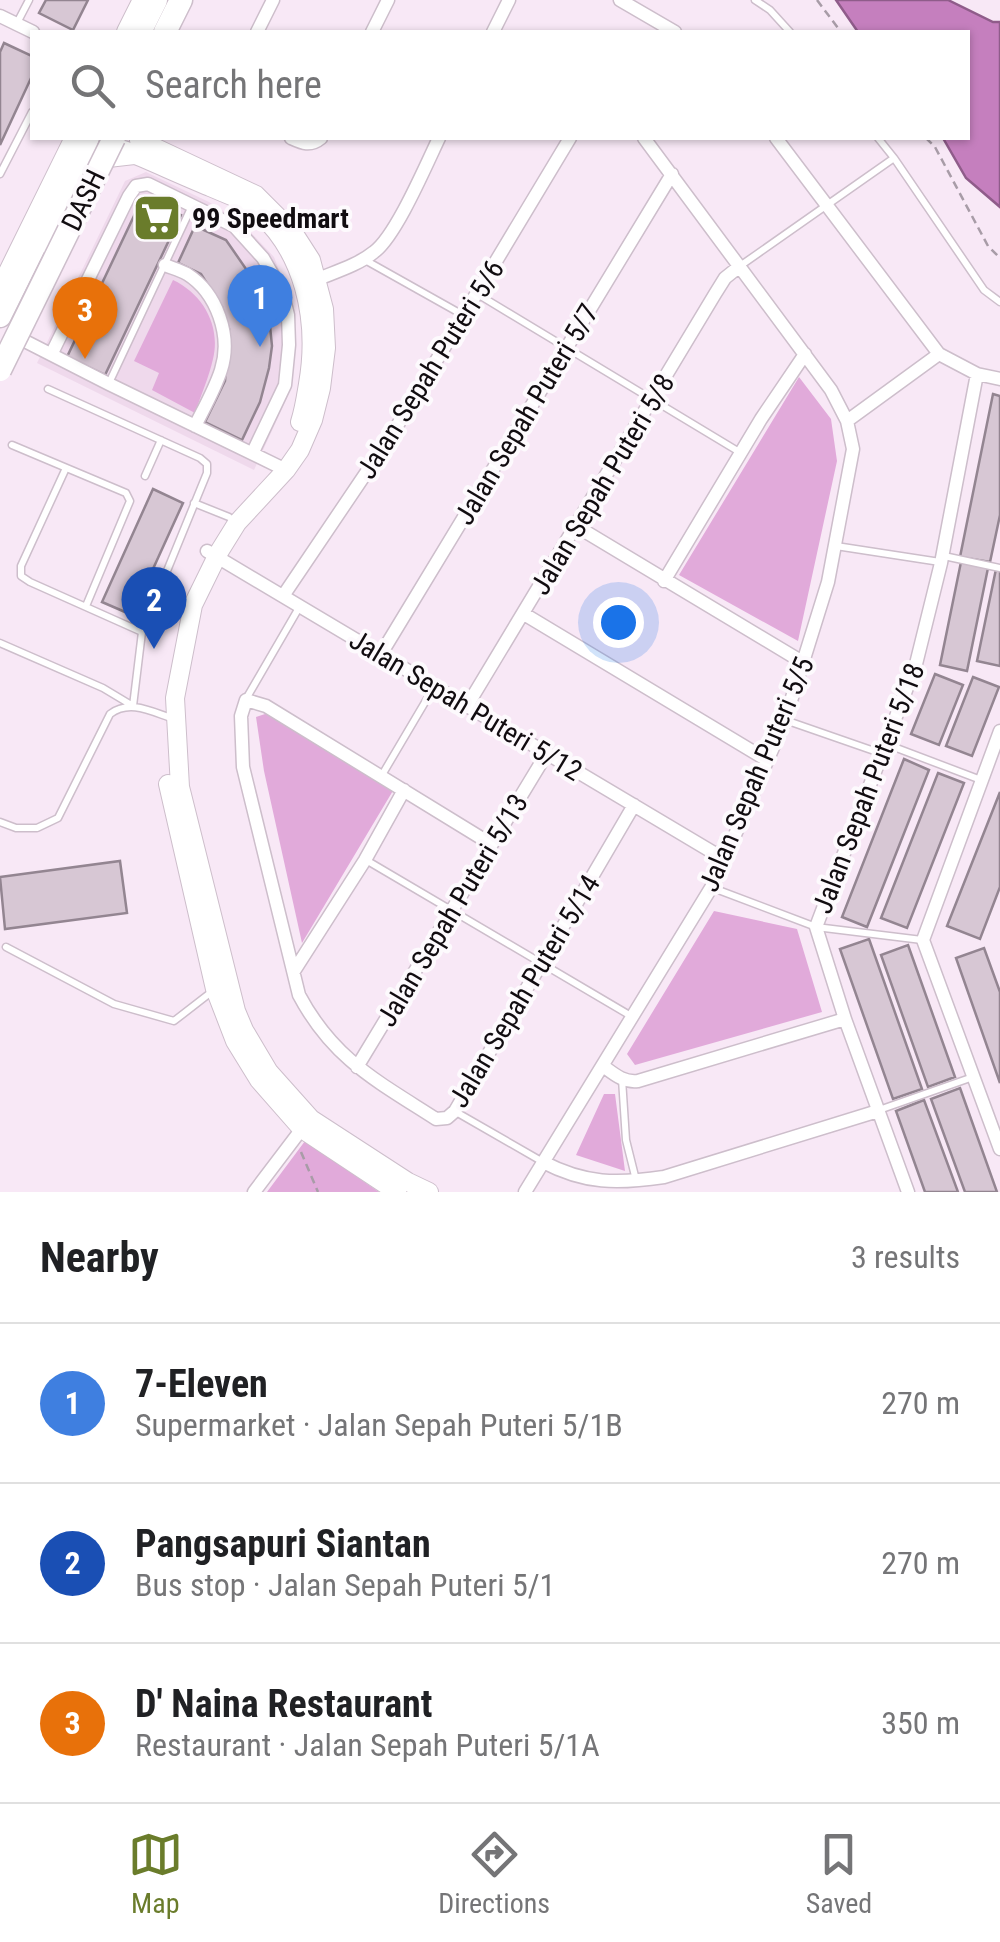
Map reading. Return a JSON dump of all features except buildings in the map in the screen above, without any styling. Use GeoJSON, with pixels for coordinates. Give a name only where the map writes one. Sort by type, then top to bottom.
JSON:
{"type":"FeatureCollection","features":[{"type":"Feature","properties":{"kind":"highway"},"geometry":{"type":"LineString","coordinates":[[151,21],[181,0]]}},
{"type":"Feature","properties":{"kind":"highway","name":"DASH"},"geometry":{"type":"LineString","coordinates":[[4,324],[98,140]]}},
{"type":"Feature","properties":{"kind":"highway","name":"DASH"},"geometry":{"type":"LineString","coordinates":[[0,370],[98,140]]}},
{"type":"Feature","properties":{"kind":"main road"},"geometry":{"type":"LineString","coordinates":[[151,21],[170,0]]}},
{"type":"Feature","properties":{"kind":"main road"},"geometry":{"type":"LineString","coordinates":[[0,293],[74,140]]}},
{"type":"Feature","properties":{"kind":"main road"},"geometry":{"type":"LineString","coordinates":[[0,293],[20,267],[82,142],[90,140]]}},
{"type":"Feature","properties":{"kind":"main road"},"geometry":{"type":"LineString","coordinates":[[0,354],[4,324],[64,214],[98,140]]}},
{"type":"Feature","properties":{"kind":"main road"},"geometry":{"type":"LineString","coordinates":[[64,214],[99,164],[139,143]]}},
{"type":"Feature","properties":{"kind":"street"},"geometry":{"type":"LineString","coordinates":[[258,30],[273,0]]}},
{"type":"Feature","properties":{"kind":"street"},"geometry":{"type":"LineString","coordinates":[[373,30],[388,0]]}},
{"type":"Feature","properties":{"kind":"street"},"geometry":{"type":"LineString","coordinates":[[494,30],[509,0]]}},
{"type":"Feature","properties":{"kind":"street"},"geometry":{"type":"LineString","coordinates":[[620,0],[637,4],[671,30]]}},
{"type":"Feature","properties":{"kind":"street"},"geometry":{"type":"LineString","coordinates":[[5,21],[30,31]]}},
{"type":"Feature","properties":{"kind":"street"},"geometry":{"type":"LineString","coordinates":[[310,282],[377,250],[392,230],[438,140]]}},
{"type":"Feature","properties":{"kind":"street","name":"Jalan Sepah Puteri 5/6"},"geometry":{"type":"LineString","coordinates":[[283,596],[392,436],[569,140]]}},
{"type":"Feature","properties":{"kind":"street","name":"Jalan Sepah Puteri 5/5"},"geometry":{"type":"LineString","coordinates":[[525,1192],[712,887],[785,720],[804,663],[836,546],[853,450],[847,421],[831,390],[646,140]]}},
{"type":"Feature","properties":{"kind":"street"},"geometry":{"type":"LineString","coordinates":[[777,140],[938,354],[977,374],[1000,379]]}},
{"type":"Feature","properties":{"kind":"street"},"geometry":{"type":"LineString","coordinates":[[139,143],[249,204],[283,241],[324,309],[326,348],[321,388],[300,450],[228,516],[193,605],[170,717],[168,787],[215,989],[235,1041],[259,1080],[303,1128],[397,1192]]}},
{"type":"Feature","properties":{"kind":"street","name":"Jalan Sepah Puteri 5/7"},"geometry":{"type":"LineString","coordinates":[[381,654],[672,174]]}},
{"type":"Feature","properties":{"kind":"street"},"geometry":{"type":"LineString","coordinates":[[52,353],[136,186],[148,184],[234,226],[264,258],[282,291],[288,315],[285,385],[253,452]]}},
{"type":"Feature","properties":{"kind":"street"},"geometry":{"type":"LineString","coordinates":[[165,265],[186,274],[200,286],[215,304],[222,322],[222,368],[195,426]]}},
{"type":"Feature","properties":{"kind":"street","name":"Jalan Sepah Puteri 5/8"},"geometry":{"type":"LineString","coordinates":[[467,706],[726,278],[740,266]]}},
{"type":"Feature","properties":{"kind":"street"},"geometry":{"type":"LineString","coordinates":[[4,324],[109,384],[282,467]]}},
{"type":"Feature","properties":{"kind":"street"},"geometry":{"type":"LineString","coordinates":[[664,581],[805,354]]}},
{"type":"Feature","properties":{"kind":"street"},"geometry":{"type":"LineString","coordinates":[[847,421],[938,354]]}},
{"type":"Feature","properties":{"kind":"street","name":"Jalan Sepah Puteri 5/18"},"geometry":{"type":"LineString","coordinates":[[908,1192],[816,927],[916,664],[942,559],[977,374]]}},
{"type":"Feature","properties":{"kind":"street"},"geometry":{"type":"LineString","coordinates":[[212,554],[282,467]]}},
{"type":"Feature","properties":{"kind":"street"},"geometry":{"type":"LineString","coordinates":[[576,526],[804,663]]}},
{"type":"Feature","properties":{"kind":"street","name":"Jalan Sepah Puteri 5/12"},"geometry":{"type":"LineString","coordinates":[[212,554],[724,859]]}},
{"type":"Feature","properties":{"kind":"street"},"geometry":{"type":"LineString","coordinates":[[524,614],[767,760]]}},
{"type":"Feature","properties":{"kind":"street"},"geometry":{"type":"LineString","coordinates":[[246,700],[266,706],[492,844]]}},
{"type":"Feature","properties":{"kind":"street","name":"Jalan Sepah Puteri 5/14"},"geometry":{"type":"LineString","coordinates":[[246,700],[241,716],[243,767],[299,995],[334,1046],[357,1067],[436,1119],[455,1112],[634,805]]}},
{"type":"Feature","properties":{"kind":"street"},"geometry":{"type":"LineString","coordinates":[[170,717],[180,786],[244,1030],[303,1128],[429,1192]]}},
{"type":"Feature","properties":{"kind":"street"},"geometry":{"type":"LineString","coordinates":[[1000,731],[923,940],[1000,1148]]}},
{"type":"Feature","properties":{"kind":"street","name":"Jalan Sepah Puteri 5/13"},"geometry":{"type":"LineString","coordinates":[[357,1067],[546,753]]}},
{"type":"Feature","properties":{"kind":"street"},"geometry":{"type":"LineString","coordinates":[[294,971],[365,860],[404,790]]}},
{"type":"Feature","properties":{"kind":"street"},"geometry":{"type":"LineString","coordinates":[[603,1066],[622,1079],[638,1081],[845,1019]]}},
{"type":"Feature","properties":{"kind":"street"},"geometry":{"type":"LineString","coordinates":[[543,1162],[567,1175],[594,1180],[664,1178],[878,1111]]}},
{"type":"Feature","properties":{"kind":"street"},"geometry":{"type":"LineString","coordinates":[[254,1192],[303,1128]]}},
{"type":"Feature","properties":{"kind":"lane"},"geometry":{"type":"LineString","coordinates":[[5,21],[28,0]]}},
{"type":"Feature","properties":{"kind":"lane"},"geometry":{"type":"LineString","coordinates":[[755,0],[788,30]]}},
{"type":"Feature","properties":{"kind":"lane"},"geometry":{"type":"LineString","coordinates":[[0,174],[30,116]]}},
{"type":"Feature","properties":{"kind":"lane"},"geometry":{"type":"LineString","coordinates":[[880,140],[984,290],[1000,302]]}},
{"type":"Feature","properties":{"kind":"lane"},"geometry":{"type":"LineString","coordinates":[[740,266],[894,158]]}},
{"type":"Feature","properties":{"kind":"lane"},"geometry":{"type":"LineString","coordinates":[[109,384],[192,206]]}},
{"type":"Feature","properties":{"kind":"lane"},"geometry":{"type":"LineString","coordinates":[[363,259],[464,316]]}},
{"type":"Feature","properties":{"kind":"lane"},"geometry":{"type":"LineString","coordinates":[[478,294],[740,453]]}},
{"type":"Feature","properties":{"kind":"lane"},"geometry":{"type":"LineString","coordinates":[[48,389],[207,464],[142,632],[133,706]]}},
{"type":"Feature","properties":{"kind":"lane"},"geometry":{"type":"LineString","coordinates":[[144,476],[160,440]]}},
{"type":"Feature","properties":{"kind":"lane"},"geometry":{"type":"LineString","coordinates":[[12,445],[126,494],[130,500],[86,606]]}},
{"type":"Feature","properties":{"kind":"lane"},"geometry":{"type":"LineString","coordinates":[[66,468],[21,576],[142,632]]}},
{"type":"Feature","properties":{"kind":"lane"},"geometry":{"type":"LineString","coordinates":[[194,503],[228,516]]}},
{"type":"Feature","properties":{"kind":"lane"},"geometry":{"type":"LineString","coordinates":[[836,546],[1000,568]]}},
{"type":"Feature","properties":{"kind":"lane"},"geometry":{"type":"LineString","coordinates":[[246,700],[300,606]]}},
{"type":"Feature","properties":{"kind":"lane"},"geometry":{"type":"LineString","coordinates":[[0,643],[103,688],[133,706],[170,717]]}},
{"type":"Feature","properties":{"kind":"lane"},"geometry":{"type":"LineString","coordinates":[[382,776],[435,686]]}},
{"type":"Feature","properties":{"kind":"lane"},"geometry":{"type":"LineString","coordinates":[[0,822],[16,828],[37,828],[58,818],[110,714],[120,706],[133,706]]}},
{"type":"Feature","properties":{"kind":"lane"},"geometry":{"type":"LineString","coordinates":[[785,720],[981,780]]}},
{"type":"Feature","properties":{"kind":"lane"},"geometry":{"type":"LineString","coordinates":[[365,860],[632,1017]]}},
{"type":"Feature","properties":{"kind":"lane"},"geometry":{"type":"LineString","coordinates":[[712,887],[816,927],[923,940]]}},
{"type":"Feature","properties":{"kind":"lane"},"geometry":{"type":"LineString","coordinates":[[6,947],[114,1004],[174,1022],[215,989]]}},
{"type":"Feature","properties":{"kind":"lane"},"geometry":{"type":"LineString","coordinates":[[878,1111],[972,1077]]}},
{"type":"Feature","properties":{"kind":"lane"},"geometry":{"type":"LineString","coordinates":[[622,1079],[626,1140],[637,1181]]}},
{"type":"Feature","properties":{"kind":"lane"},"geometry":{"type":"LineString","coordinates":[[455,1112],[543,1162]]}},
{"type":"Feature","properties":{"kind":"path"},"geometry":{"type":"LineString","coordinates":[[817,0],[840,30]]}},
{"type":"Feature","properties":{"kind":"path"},"geometry":{"type":"LineString","coordinates":[[928,140],[988,246],[1000,258]]}},
{"type":"Feature","properties":{"kind":"path"},"geometry":{"type":"LineString","coordinates":[[303,1128],[318,1192]]}},
{"type":"Feature","properties":{"kind":"shaded area"},"geometry":{"type":"Polygon","coordinates":[[[836,0],[948,0],[1000,22],[1000,207],[966,178],[944,140],[970,140],[970,30],[857,30],[836,0]]]}},
{"type":"Feature","properties":{"kind":"shaded area"},"geometry":{"type":"Polygon","coordinates":[[[146,172],[209,202],[242,223],[274,257],[289,297],[294,340],[287,398],[254,470],[37,363],[125,181],[146,172]]]}},
{"type":"Feature","properties":{"kind":"shaded area"},"geometry":{"type":"Polygon","coordinates":[[[173,280],[201,302],[214,335],[213,359],[195,413],[152,390],[159,373],[134,361],[173,280]]]}},
{"type":"Feature","properties":{"kind":"shaded area"},"geometry":{"type":"Polygon","coordinates":[[[799,377],[831,419],[837,461],[798,641],[679,575],[799,377]]]}},
{"type":"Feature","properties":{"kind":"shaded area"},"geometry":{"type":"Polygon","coordinates":[[[268,713],[394,789],[302,943],[256,717],[268,713]]]}},
{"type":"Feature","properties":{"kind":"shaded area"},"geometry":{"type":"Polygon","coordinates":[[[714,911],[797,929],[822,1012],[635,1065],[627,1054],[714,911]]]}},
{"type":"Feature","properties":{"kind":"shaded area"},"geometry":{"type":"Polygon","coordinates":[[[604,1094],[615,1094],[625,1171],[576,1155],[604,1094]]]}},
{"type":"Feature","properties":{"kind":"shaded area"},"geometry":{"type":"Polygon","coordinates":[[[305,1141],[379,1192],[267,1192],[305,1141]]]}},
{"type":"Feature","properties":{"kind":"place","name":"99 Speedmart"},"geometry":{"type":"Point","coordinates":[157,218]}},
{"type":"Feature","properties":{"kind":"place","name":"7-Eleven"},"geometry":{"type":"Point","coordinates":[260,347]}},
{"type":"Feature","properties":{"kind":"place","name":"D' Naina Restaurant"},"geometry":{"type":"Point","coordinates":[85,359]}},
{"type":"Feature","properties":{"kind":"place","name":"Pangsapuri Siantan"},"geometry":{"type":"Point","coordinates":[154,649]}}]}
